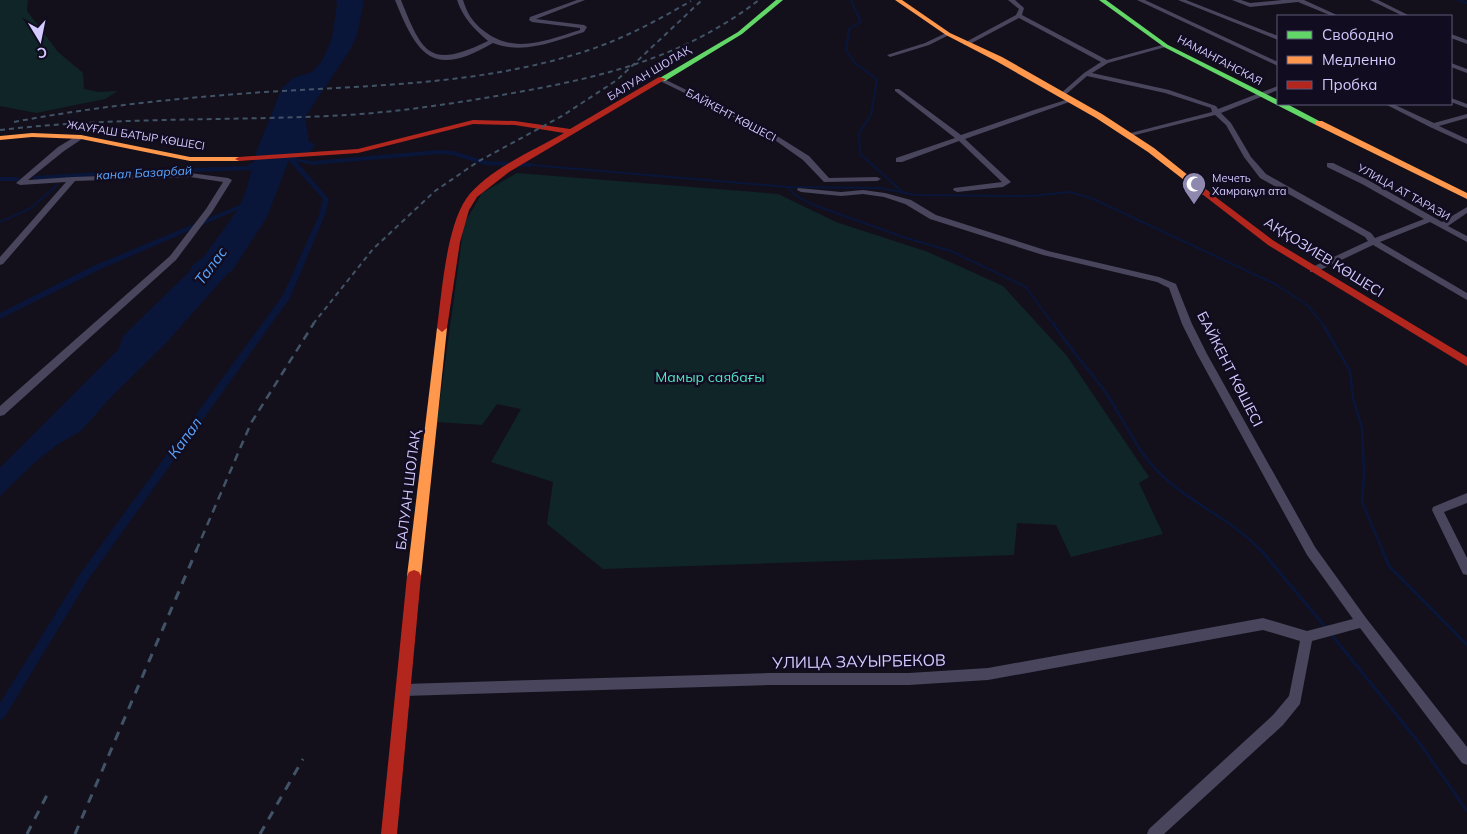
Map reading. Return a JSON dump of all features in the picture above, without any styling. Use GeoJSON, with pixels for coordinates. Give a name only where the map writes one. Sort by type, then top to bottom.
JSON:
{"type":"FeatureCollection","features":[{"type":"Feature","properties":{"kind":"main road","name":"БАЛУАН ШОЛАҚ"},"geometry":{"type":"LineString","coordinates":[[388,834],[404,690],[416,538],[447,286],[460,225],[469,201],[482,187],[506,170],[740,33],[780,0]]}},
{"type":"Feature","properties":{"kind":"main road","name":"АҚҚОЗИЕВ КӨШЕСІ"},"geometry":{"type":"LineString","coordinates":[[898,0],[948,34],[999,59],[1151,150],[1271,244],[1467,362]]}},
{"type":"Feature","properties":{"kind":"main road","name":"НАМАНГАНСКАЯ"},"geometry":{"type":"LineString","coordinates":[[1102,0],[1166,46],[1277,104]]}},
{"type":"Feature","properties":{"kind":"main road","name":"НАМАНГАНСКАЯ"},"geometry":{"type":"LineString","coordinates":[[1280,105],[1467,196]]}},
{"type":"Feature","properties":{"kind":"main road","name":"ЖАУҒАШ БАТЫР КӨШЕСІ"},"geometry":{"type":"LineString","coordinates":[[0,138],[32,134],[81,137],[190,159],[238,160],[358,151],[388,145],[473,122],[515,123],[572,132]]}},
{"type":"Feature","properties":{"kind":"street"},"geometry":{"type":"LineString","coordinates":[[398,0],[410,32],[432,57],[444,60],[457,58],[491,42]]}},
{"type":"Feature","properties":{"kind":"street"},"geometry":{"type":"LineString","coordinates":[[460,0],[465,14],[491,42],[500,46],[525,46],[582,31],[584,27],[532,20],[532,18],[569,6],[572,2]]}},
{"type":"Feature","properties":{"kind":"street"},"geometry":{"type":"LineString","coordinates":[[561,0],[572,2],[582,0]]}},
{"type":"Feature","properties":{"kind":"street"},"geometry":{"type":"LineString","coordinates":[[966,44],[1019,16],[1022,9],[1011,0]]}},
{"type":"Feature","properties":{"kind":"street"},"geometry":{"type":"LineString","coordinates":[[1140,0],[1277,64]]}},
{"type":"Feature","properties":{"kind":"street"},"geometry":{"type":"LineString","coordinates":[[1181,0],[1277,38]]}},
{"type":"Feature","properties":{"kind":"street"},"geometry":{"type":"LineString","coordinates":[[1235,0],[1250,6],[1299,0],[1334,15]]}},
{"type":"Feature","properties":{"kind":"street"},"geometry":{"type":"LineString","coordinates":[[1373,0],[1405,15]]}},
{"type":"Feature","properties":{"kind":"street"},"geometry":{"type":"LineString","coordinates":[[1019,16],[1106,62]]}},
{"type":"Feature","properties":{"kind":"street"},"geometry":{"type":"LineString","coordinates":[[1452,36],[1467,33]]}},
{"type":"Feature","properties":{"kind":"street"},"geometry":{"type":"LineString","coordinates":[[890,54],[927,44],[948,34]]}},
{"type":"Feature","properties":{"kind":"street"},"geometry":{"type":"LineString","coordinates":[[1452,36],[1467,42]]}},
{"type":"Feature","properties":{"kind":"street"},"geometry":{"type":"LineString","coordinates":[[899,160],[1067,98],[1086,74],[1106,62],[1166,46]]}},
{"type":"Feature","properties":{"kind":"street"},"geometry":{"type":"LineString","coordinates":[[1452,65],[1467,71]]}},
{"type":"Feature","properties":{"kind":"street"},"geometry":{"type":"LineString","coordinates":[[1086,74],[1189,97],[1214,107],[1215,113],[1228,124],[1250,163],[1263,176],[1368,235],[1373,242],[1467,297]]}},
{"type":"Feature","properties":{"kind":"street","name":"БАЙКЕНТ КӨШЕСІ"},"geometry":{"type":"LineString","coordinates":[[662,80],[764,130],[806,158],[827,180],[877,179]]}},
{"type":"Feature","properties":{"kind":"street"},"geometry":{"type":"LineString","coordinates":[[1127,135],[1215,113],[1277,88]]}},
{"type":"Feature","properties":{"kind":"street"},"geometry":{"type":"LineString","coordinates":[[897,90],[960,138],[1007,182],[1004,185],[957,190]]}},
{"type":"Feature","properties":{"kind":"street"},"geometry":{"type":"LineString","coordinates":[[1452,100],[1467,106]]}},
{"type":"Feature","properties":{"kind":"street"},"geometry":{"type":"LineString","coordinates":[[1390,105],[1467,142]]}},
{"type":"Feature","properties":{"kind":"street"},"geometry":{"type":"LineString","coordinates":[[1432,126],[1467,116]]}},
{"type":"Feature","properties":{"kind":"street"},"geometry":{"type":"LineString","coordinates":[[0,412],[173,258],[209,210],[228,180],[190,175],[73,179],[20,184],[61,149],[81,137]]}},
{"type":"Feature","properties":{"kind":"street","name":"УЛИЦА АТ ТАРАЗИ"},"geometry":{"type":"LineString","coordinates":[[1330,165],[1365,180],[1429,220],[1467,239]]}},
{"type":"Feature","properties":{"kind":"street"},"geometry":{"type":"LineString","coordinates":[[0,262],[73,179]]}},
{"type":"Feature","properties":{"kind":"street","name":"БАЙКЕНТ КӨШЕСІ"},"geometry":{"type":"LineString","coordinates":[[801,190],[841,194],[863,192],[885,195],[908,202],[933,217],[1046,253],[1160,280],[1173,286],[1187,324],[1202,354],[1311,551],[1362,622],[1467,758]]}},
{"type":"Feature","properties":{"kind":"street"},"geometry":{"type":"LineString","coordinates":[[1442,226],[1467,209]]}},
{"type":"Feature","properties":{"kind":"street"},"geometry":{"type":"LineString","coordinates":[[1313,270],[1373,242],[1429,220]]}},
{"type":"Feature","properties":{"kind":"street"},"geometry":{"type":"LineString","coordinates":[[1467,498],[1437,510],[1467,570]]}},
{"type":"Feature","properties":{"kind":"street"},"geometry":{"type":"LineString","coordinates":[[1154,834],[1278,720],[1295,699],[1307,638],[1362,622]]}},
{"type":"Feature","properties":{"kind":"street","name":"УЛИЦА ЗАУЫРБЕКОВ"},"geometry":{"type":"LineString","coordinates":[[404,690],[769,679],[909,679],[988,674],[1263,624],[1307,638]]}},
{"type":"Feature","properties":{"kind":"green space"},"geometry":{"type":"Polygon","coordinates":[[[0,0],[28,0],[27,11],[58,52],[83,73],[84,89],[98,92],[118,91],[105,99],[36,113],[0,106],[0,0]]]}},
{"type":"Feature","properties":{"kind":"green space","name":"Мамыр саябағы"},"geometry":{"type":"Polygon","coordinates":[[[517,173],[778,194],[836,222],[928,252],[1003,286],[1067,356],[1149,477],[1139,483],[1163,534],[1071,557],[1056,525],[1017,523],[1014,555],[603,569],[547,524],[553,482],[491,462],[521,409],[497,404],[482,425],[437,422],[464,224],[482,193],[517,173]]]}},
{"type":"Feature","properties":{"kind":"water","name":"Талас"},"geometry":{"type":"Polygon","coordinates":[[[336,0],[364,0],[357,35],[350,50],[305,117],[309,142],[315,144],[309,155],[289,160],[267,217],[232,271],[229,272],[166,343],[110,398],[81,431],[57,445],[33,464],[0,496],[0,468],[119,349],[123,336],[205,255],[239,208],[246,191],[257,150],[282,88],[293,78],[312,72],[322,61],[332,38],[337,5],[336,0]]]}},
{"type":"Feature","properties":{"kind":"waterway"},"geometry":{"type":"LineString","coordinates":[[851,0],[861,22],[849,29],[846,51],[856,64],[877,79],[871,115],[859,133],[860,154],[904,193]]}},
{"type":"Feature","properties":{"kind":"waterway"},"geometry":{"type":"LineString","coordinates":[[1458,0],[1467,3]]}},
{"type":"Feature","properties":{"kind":"waterway"},"geometry":{"type":"LineString","coordinates":[[290,158],[312,163],[439,152],[453,153],[485,163],[531,165]]}},
{"type":"Feature","properties":{"kind":"waterway","name":"Капал"},"geometry":{"type":"LineString","coordinates":[[0,714],[84,577],[287,296],[322,215],[326,199],[291,160]]}},
{"type":"Feature","properties":{"kind":"waterway","name":"канал Базарбай"},"geometry":{"type":"LineString","coordinates":[[35,178],[130,172],[252,168],[251,165],[262,161]]}},
{"type":"Feature","properties":{"kind":"waterway"},"geometry":{"type":"LineString","coordinates":[[531,165],[788,187]]}},
{"type":"Feature","properties":{"kind":"waterway","name":"канал Базарбай"},"geometry":{"type":"LineString","coordinates":[[0,179],[17,179]]}},
{"type":"Feature","properties":{"kind":"waterway"},"geometry":{"type":"LineString","coordinates":[[0,222],[31,208],[57,185]]}},
{"type":"Feature","properties":{"kind":"waterway"},"geometry":{"type":"LineString","coordinates":[[788,187],[880,188],[904,193]]}},
{"type":"Feature","properties":{"kind":"waterway"},"geometry":{"type":"LineString","coordinates":[[788,187],[795,195],[811,204],[906,238],[951,251],[1026,287],[1053,324]]}},
{"type":"Feature","properties":{"kind":"waterway"},"geometry":{"type":"LineString","coordinates":[[904,193],[916,195],[1031,196],[1069,192],[1091,198],[1275,284],[1307,305],[1323,324]]}},
{"type":"Feature","properties":{"kind":"waterway"},"geometry":{"type":"LineString","coordinates":[[0,316],[96,268],[249,203]]}},
{"type":"Feature","properties":{"kind":"waterway"},"geometry":{"type":"LineString","coordinates":[[1053,323],[1108,396],[1141,451],[1157,471],[1190,498],[1238,530],[1261,551]]}},
{"type":"Feature","properties":{"kind":"waterway"},"geometry":{"type":"LineString","coordinates":[[1322,323],[1350,371],[1353,398],[1362,428],[1364,475],[1362,502],[1383,551]]}},
{"type":"Feature","properties":{"kind":"waterway"},"geometry":{"type":"LineString","coordinates":[[1260,549],[1327,629]]}},
{"type":"Feature","properties":{"kind":"waterway"},"geometry":{"type":"LineString","coordinates":[[1382,549],[1389,566],[1467,645]]}},
{"type":"Feature","properties":{"kind":"waterway"},"geometry":{"type":"LineString","coordinates":[[1330,633],[1421,745],[1467,811]]}},
{"type":"Feature","properties":{"kind":"railway"},"geometry":{"type":"LineString","coordinates":[[633,65],[702,0]]}},
{"type":"Feature","properties":{"kind":"railway"},"geometry":{"type":"LineString","coordinates":[[633,65],[676,49],[704,35],[732,19],[759,0]]}},
{"type":"Feature","properties":{"kind":"railway"},"geometry":{"type":"LineString","coordinates":[[14,122],[76,111],[170,100],[428,82],[509,70],[549,62],[589,50],[641,28],[691,1]]}},
{"type":"Feature","properties":{"kind":"railway"},"geometry":{"type":"LineString","coordinates":[[0,130],[123,121],[288,118],[378,113],[427,107],[556,85],[633,65]]}},
{"type":"Feature","properties":{"kind":"railway"},"geometry":{"type":"LineString","coordinates":[[313,324],[373,249],[435,191],[479,161],[562,116],[617,80],[633,65]]}},
{"type":"Feature","properties":{"kind":"railway"},"geometry":{"type":"LineString","coordinates":[[196,551],[251,423],[314,323]]}},
{"type":"Feature","properties":{"kind":"railway"},"geometry":{"type":"LineString","coordinates":[[75,834],[197,549]]}},
{"type":"Feature","properties":{"kind":"railway"},"geometry":{"type":"LineString","coordinates":[[260,834],[303,759]]}},
{"type":"Feature","properties":{"kind":"railway"},"geometry":{"type":"LineString","coordinates":[[27,834],[48,793]]}},
{"type":"Feature","properties":{"kind":"traffic: fast"},"geometry":{"type":"LineString","coordinates":[[662,79],[740,33],[780,0]]}},
{"type":"Feature","properties":{"kind":"traffic: fast"},"geometry":{"type":"LineString","coordinates":[[1102,0],[1166,46],[1277,102]]}},
{"type":"Feature","properties":{"kind":"traffic: fast"},"geometry":{"type":"LineString","coordinates":[[1283,105],[1319,123]]}},
{"type":"Feature","properties":{"kind":"traffic: slow"},"geometry":{"type":"LineString","coordinates":[[898,0],[948,34],[999,59],[1099,116],[1151,150],[1205,192]]}},
{"type":"Feature","properties":{"kind":"traffic: slow"},"geometry":{"type":"LineString","coordinates":[[1319,123],[1467,196]]}},
{"type":"Feature","properties":{"kind":"traffic: slow"},"geometry":{"type":"LineString","coordinates":[[0,138],[32,135],[81,137],[190,159],[239,159]]}},
{"type":"Feature","properties":{"kind":"traffic: slow"},"geometry":{"type":"LineString","coordinates":[[414,576],[442,328]]}},
{"type":"Feature","properties":{"kind":"traffic: jam"},"geometry":{"type":"LineString","coordinates":[[442,328],[448,280],[459,224],[464,210],[474,195],[506,170],[662,79]]}},
{"type":"Feature","properties":{"kind":"traffic: jam"},"geometry":{"type":"LineString","coordinates":[[239,159],[358,151],[473,122],[515,123],[572,132]]}},
{"type":"Feature","properties":{"kind":"traffic: jam"},"geometry":{"type":"LineString","coordinates":[[1205,192],[1271,243],[1467,362]]}},
{"type":"Feature","properties":{"kind":"traffic: jam"},"geometry":{"type":"LineString","coordinates":[[389,834],[414,576]]}},
{"type":"Feature","properties":{"kind":"place","name":"Мечеть Хамрақұл ата"},"geometry":{"type":"Point","coordinates":[1194,205]}}]}
